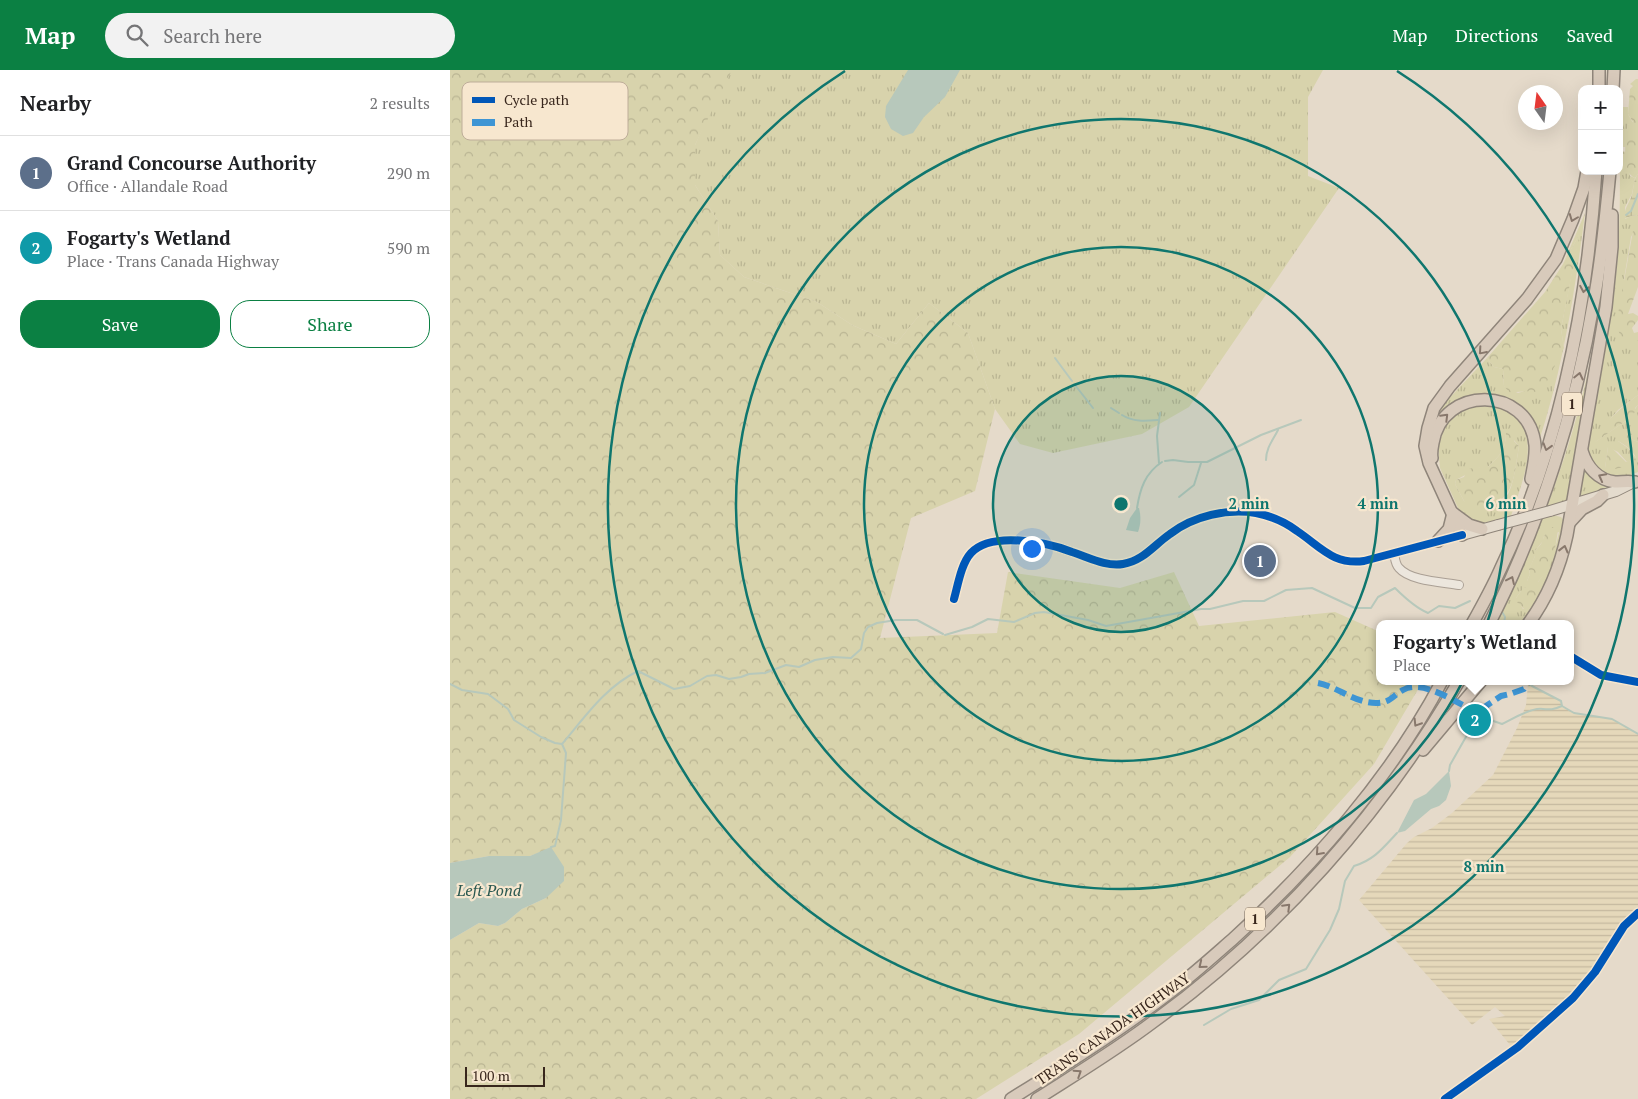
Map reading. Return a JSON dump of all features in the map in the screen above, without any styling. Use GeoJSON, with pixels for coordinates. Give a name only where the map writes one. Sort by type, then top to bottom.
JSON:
{"type":"FeatureCollection","features":[{"type":"Feature","properties":{"kind":"highway"},"geometry":{"type":"LineString","coordinates":[[1599,70],[1599,85]]}},
{"type":"Feature","properties":{"kind":"highway"},"geometry":{"type":"LineString","coordinates":[[1613,85],[1614,70]]}},
{"type":"Feature","properties":{"kind":"highway"},"geometry":{"type":"LineString","coordinates":[[1462,535],[1429,463],[1425,446],[1434,408],[1450,386],[1527,299],[1556,259],[1573,220],[1586,175]]}},
{"type":"Feature","properties":{"kind":"highway","name":"1"},"geometry":{"type":"LineString","coordinates":[[1474,620],[1501,569],[1524,515],[1544,460],[1561,403],[1574,346],[1585,283],[1596,175]]}},
{"type":"Feature","properties":{"kind":"highway"},"geometry":{"type":"LineString","coordinates":[[1531,620],[1545,598],[1556,573],[1563,554],[1570,522],[1609,280],[1612,246],[1611,175]]}},
{"type":"Feature","properties":{"kind":"highway","name":"1"},"geometry":{"type":"LineString","coordinates":[[1491,620],[1522,554],[1551,473],[1573,400],[1594,300],[1611,175]]}},
{"type":"Feature","properties":{"kind":"highway"},"geometry":{"type":"LineString","coordinates":[[1436,479],[1432,454],[1435,433],[1442,418],[1464,403],[1474,400],[1488,399],[1507,403],[1521,414],[1528,423],[1535,444],[1535,456],[1524,515]]}},
{"type":"Feature","properties":{"kind":"highway"},"geometry":{"type":"LineString","coordinates":[[1582,451],[1590,468],[1602,478],[1613,482],[1636,481]]}},
{"type":"Feature","properties":{"kind":"highway"},"geometry":{"type":"LineString","coordinates":[[1570,522],[1582,509],[1597,502],[1603,495]]}},
{"type":"Feature","properties":{"kind":"highway"},"geometry":{"type":"LineString","coordinates":[[1453,513],[1469,525],[1482,529]]}},
{"type":"Feature","properties":{"kind":"highway"},"geometry":{"type":"LineString","coordinates":[[1438,541],[1449,529],[1453,513]]}},
{"type":"Feature","properties":{"kind":"highway","name":"TRANS CANADA HIGHWAY"},"geometry":{"type":"LineString","coordinates":[[1010,1099],[1068,1063],[1163,998],[1256,917],[1296,878],[1372,790],[1440,685]]}},
{"type":"Feature","properties":{"kind":"highway","name":"TRANS CANADA HIGHWAY"},"geometry":{"type":"LineString","coordinates":[[1037,1099],[1154,1022],[1236,955],[1315,878],[1372,811],[1441,711],[1457,685]]}},
{"type":"Feature","properties":{"kind":"highway"},"geometry":{"type":"LineString","coordinates":[[1372,811],[1478,685]]}},
{"type":"Feature","properties":{"kind":"main road"},"geometry":{"type":"LineString","coordinates":[[1462,535],[1572,505],[1603,495],[1636,481]]}},
{"type":"Feature","properties":{"kind":"street"},"geometry":{"type":"LineString","coordinates":[[954,599],[966,559],[980,546],[991,541],[1004,540],[1042,543],[1105,563],[1122,564],[1143,556],[1181,526],[1200,518],[1231,512],[1256,513],[1286,523],[1322,551],[1344,561],[1364,561],[1462,535]]}},
{"type":"Feature","properties":{"kind":"street"},"geometry":{"type":"LineString","coordinates":[[1394,553],[1396,564],[1414,577],[1460,585]]}},
{"type":"Feature","properties":{"kind":"street"},"geometry":{"type":"LineString","coordinates":[[1574,658],[1601,675],[1638,682]]}},
{"type":"Feature","properties":{"kind":"street"},"geometry":{"type":"LineString","coordinates":[[1445,1099],[1518,1047],[1573,998],[1595,972],[1624,926],[1638,913]]}},
{"type":"Feature","properties":{"kind":"shaded area"},"geometry":{"type":"Polygon","coordinates":[[[1528,685],[1530,685],[1561,701],[1562,707],[1574,713],[1612,719],[1638,734],[1638,913],[1595,972],[1514,1050],[1489,1019],[1505,1016],[1495,1007],[1472,1025],[1359,900],[1407,843],[1452,813],[1493,775],[1517,728],[1526,705],[1528,685]]]}},
{"type":"Feature","properties":{"kind":"green space"},"geometry":{"type":"Polygon","coordinates":[[[450,70],[732,70],[695,145],[695,185],[718,221],[720,255],[744,277],[817,302],[852,325],[896,344],[929,303],[968,333],[995,409],[975,491],[911,518],[880,638],[997,633],[1008,572],[1120,588],[1174,572],[1199,626],[1335,612],[1376,630],[1376,685],[1421,685],[1374,764],[1290,857],[1079,1034],[976,1099],[450,1099],[450,940],[479,923],[498,926],[505,923],[522,909],[546,898],[551,848],[530,856],[489,856],[450,863],[450,70]]]}},
{"type":"Feature","properties":{"kind":"green space"},"geometry":{"type":"Polygon","coordinates":[[[729,70],[1323,70],[1308,97],[1308,176],[1339,188],[1189,407],[1142,434],[1053,453],[1020,444],[995,409],[968,333],[929,303],[896,344],[852,325],[817,302],[744,277],[720,255],[718,221],[695,185],[695,145],[729,70]]]}},
{"type":"Feature","properties":{"kind":"green space"},"geometry":{"type":"Polygon","coordinates":[[[1638,79],[1638,174],[1635,178],[1630,175],[1627,169],[1625,154],[1628,125],[1633,122],[1628,114],[1630,89],[1633,86],[1630,84],[1638,79]]]}},
{"type":"Feature","properties":{"kind":"green space"},"geometry":{"type":"Polygon","coordinates":[[[1623,107],[1628,107],[1628,114],[1633,123],[1628,125],[1626,147],[1623,147],[1623,107]]]}},
{"type":"Feature","properties":{"kind":"green space"},"geometry":{"type":"Polygon","coordinates":[[[1623,151],[1626,152],[1630,176],[1635,178],[1632,194],[1625,207],[1625,219],[1638,215],[1638,231],[1634,231],[1631,237],[1624,279],[1628,340],[1638,340],[1638,395],[1618,410],[1595,442],[1627,420],[1638,405],[1638,442],[1631,439],[1618,441],[1628,448],[1636,458],[1627,462],[1618,452],[1608,447],[1605,468],[1638,460],[1638,472],[1620,479],[1599,472],[1588,455],[1588,449],[1616,275],[1620,175],[1623,175],[1623,151]]]}},
{"type":"Feature","properties":{"kind":"green space"},"geometry":{"type":"Polygon","coordinates":[[[1638,174],[1638,215],[1624,219],[1632,195],[1634,181],[1638,174]]]}},
{"type":"Feature","properties":{"kind":"green space"},"geometry":{"type":"Polygon","coordinates":[[[1585,213],[1577,271],[1564,346],[1561,329],[1579,235],[1563,264],[1585,213]]]}},
{"type":"Feature","properties":{"kind":"green space"},"geometry":{"type":"Polygon","coordinates":[[[1633,231],[1638,231],[1638,287],[1628,314],[1633,313],[1638,316],[1638,320],[1632,328],[1634,333],[1638,332],[1638,340],[1628,340],[1621,337],[1616,325],[1633,231]]]}},
{"type":"Feature","properties":{"kind":"green space"},"geometry":{"type":"Polygon","coordinates":[[[1580,233],[1561,329],[1564,348],[1547,381],[1535,392],[1509,392],[1504,386],[1503,369],[1494,367],[1487,358],[1545,292],[1580,233]]]}},
{"type":"Feature","properties":{"kind":"green space"},"geometry":{"type":"Polygon","coordinates":[[[1605,277],[1604,304],[1569,498],[1547,507],[1576,421],[1594,343],[1605,277]]]}},
{"type":"Feature","properties":{"kind":"green space"},"geometry":{"type":"Polygon","coordinates":[[[1563,349],[1547,416],[1538,444],[1523,412],[1507,399],[1487,395],[1462,398],[1448,406],[1435,419],[1440,408],[1487,358],[1494,367],[1503,369],[1504,386],[1518,393],[1528,390],[1563,349]]]}},
{"type":"Feature","properties":{"kind":"green space"},"geometry":{"type":"Polygon","coordinates":[[[1638,395],[1638,405],[1635,408],[1635,412],[1627,420],[1594,443],[1607,422],[1638,395]]]}},
{"type":"Feature","properties":{"kind":"green space"},"geometry":{"type":"Polygon","coordinates":[[[1478,404],[1498,406],[1509,411],[1523,428],[1527,439],[1528,452],[1523,479],[1511,516],[1480,524],[1467,519],[1458,508],[1440,468],[1438,446],[1447,421],[1455,413],[1478,404]],[[1506,431],[1502,451],[1488,467],[1480,467],[1456,480],[1455,484],[1464,501],[1483,508],[1497,503],[1506,497],[1512,484],[1519,446],[1506,431]]]}},
{"type":"Feature","properties":{"kind":"green space"},"geometry":{"type":"Polygon","coordinates":[[[1513,426],[1514,441],[1519,446],[1510,489],[1497,502],[1474,510],[1464,501],[1455,484],[1456,480],[1464,477],[1468,469],[1488,467],[1502,451],[1506,431],[1513,426]]]}},
{"type":"Feature","properties":{"kind":"green space"},"geometry":{"type":"Polygon","coordinates":[[[1626,432],[1632,434],[1631,439],[1638,442],[1638,460],[1617,469],[1605,468],[1608,447],[1610,446],[1626,462],[1636,458],[1631,450],[1618,441],[1621,434],[1626,432]]]}},
{"type":"Feature","properties":{"kind":"green space"},"geometry":{"type":"Polygon","coordinates":[[[1584,464],[1617,484],[1578,498],[1584,464]]]}},
{"type":"Feature","properties":{"kind":"green space"},"geometry":{"type":"Polygon","coordinates":[[[1553,515],[1561,517],[1565,522],[1556,568],[1526,620],[1496,620],[1521,570],[1539,519],[1553,515]],[[1559,532],[1544,536],[1543,541],[1535,551],[1527,581],[1538,582],[1543,576],[1556,546],[1559,532]],[[1521,591],[1516,598],[1523,609],[1531,609],[1541,593],[1521,591]]]}},
{"type":"Feature","properties":{"kind":"green space"},"geometry":{"type":"Polygon","coordinates":[[[1550,527],[1558,530],[1554,556],[1546,572],[1538,582],[1528,583],[1529,569],[1535,556],[1535,551],[1550,527]]]}},
{"type":"Feature","properties":{"kind":"green space"},"geometry":{"type":"Polygon","coordinates":[[[1524,587],[1541,592],[1531,609],[1526,611],[1516,601],[1524,587]]]}},
{"type":"Feature","properties":{"kind":"water"},"geometry":{"type":"Polygon","coordinates":[[[908,70],[960,70],[945,97],[924,117],[913,133],[903,136],[891,129],[885,117],[886,106],[908,70]]]}},
{"type":"Feature","properties":{"kind":"water"},"geometry":{"type":"Polygon","coordinates":[[[1139,508],[1140,517],[1138,532],[1126,530],[1130,518],[1139,508]]]}},
{"type":"Feature","properties":{"kind":"water"},"geometry":{"type":"Polygon","coordinates":[[[1449,771],[1451,786],[1446,800],[1439,806],[1431,809],[1405,831],[1397,833],[1414,800],[1426,794],[1449,771]]]}},
{"type":"Feature","properties":{"kind":"water","name":"Left Pond"},"geometry":{"type":"Polygon","coordinates":[[[551,847],[564,867],[564,881],[546,898],[522,909],[505,923],[498,926],[479,923],[450,940],[450,863],[489,856],[530,856],[551,847]]]}},
{"type":"Feature","properties":{"kind":"waterway"},"geometry":{"type":"LineString","coordinates":[[1626,215],[1631,211],[1638,194]]}},
{"type":"Feature","properties":{"kind":"waterway"},"geometry":{"type":"LineString","coordinates":[[1055,358],[1072,381]]}},
{"type":"Feature","properties":{"kind":"waterway"},"geometry":{"type":"LineString","coordinates":[[1075,385],[1093,408]]}},
{"type":"Feature","properties":{"kind":"waterway"},"geometry":{"type":"LineString","coordinates":[[1111,408],[1119,413]]}},
{"type":"Feature","properties":{"kind":"waterway"},"geometry":{"type":"LineString","coordinates":[[1159,463],[1157,436],[1160,413]]}},
{"type":"Feature","properties":{"kind":"waterway"},"geometry":{"type":"LineString","coordinates":[[1122,415],[1135,420],[1158,420]]}},
{"type":"Feature","properties":{"kind":"waterway"},"geometry":{"type":"LineString","coordinates":[[1165,461],[1207,462],[1261,435],[1301,420]]}},
{"type":"Feature","properties":{"kind":"waterway"},"geometry":{"type":"LineString","coordinates":[[1266,460],[1268,448],[1278,430]]}},
{"type":"Feature","properties":{"kind":"waterway"},"geometry":{"type":"LineString","coordinates":[[1137,508],[1147,476],[1162,462]]}},
{"type":"Feature","properties":{"kind":"waterway"},"geometry":{"type":"LineString","coordinates":[[1179,497],[1194,485],[1201,463]]}},
{"type":"Feature","properties":{"kind":"waterway"},"geometry":{"type":"LineString","coordinates":[[945,635],[972,627],[988,619],[1014,622],[1035,613],[1044,612],[1088,620],[1106,626],[1210,609],[1243,601],[1264,601],[1286,590],[1312,588],[1355,608],[1371,608],[1378,597],[1395,588],[1428,613],[1439,606],[1455,608],[1470,601]]}},
{"type":"Feature","properties":{"kind":"waterway"},"geometry":{"type":"LineString","coordinates":[[1501,610],[1504,620]]}},
{"type":"Feature","properties":{"kind":"waterway"},"geometry":{"type":"LineString","coordinates":[[562,744],[587,713],[615,685],[638,671],[674,689],[690,686],[707,676],[716,675],[729,679],[749,674],[765,673],[786,665],[799,667],[815,660],[833,657],[851,658],[861,649],[864,633],[868,627],[877,623],[896,620],[917,620],[943,634]]}},
{"type":"Feature","properties":{"kind":"waterway"},"geometry":{"type":"LineString","coordinates":[[450,684],[462,690],[488,694],[508,709],[514,720],[541,737],[562,744]]}},
{"type":"Feature","properties":{"kind":"waterway"},"geometry":{"type":"LineString","coordinates":[[1531,685],[1561,701],[1562,706],[1574,713],[1612,719],[1638,734]]}},
{"type":"Feature","properties":{"kind":"waterway"},"geometry":{"type":"LineString","coordinates":[[1449,771],[1450,765],[1475,721],[1482,717],[1502,724],[1533,710],[1562,706]]}},
{"type":"Feature","properties":{"kind":"waterway"},"geometry":{"type":"LineString","coordinates":[[551,847],[555,846],[561,820],[566,753],[562,744]]}},
{"type":"Feature","properties":{"kind":"waterway"},"geometry":{"type":"LineString","coordinates":[[1204,1025],[1231,1009],[1259,1000],[1279,980],[1306,969],[1330,930],[1339,909],[1345,881],[1354,866],[1373,857],[1397,833]]}},
{"type":"Feature","properties":{"kind":"marked path"},"geometry":{"type":"LineString","coordinates":[[1318,683],[1354,698],[1376,703],[1388,700],[1411,687],[1419,687],[1437,692],[1471,709],[1474,714],[1501,696],[1524,689],[1526,685]]}},
{"type":"Feature","properties":{"kind":"cycle path"},"geometry":{"type":"LineString","coordinates":[[954,599],[960,575],[971,553],[980,546],[1005,540],[1048,545],[1104,563],[1117,565],[1137,560],[1170,534],[1189,522],[1211,515],[1234,512],[1256,513],[1283,522],[1328,554],[1353,562],[1364,561],[1462,535]]}},
{"type":"Feature","properties":{"kind":"cycle path"},"geometry":{"type":"LineString","coordinates":[[1574,658],[1601,675],[1638,682]]}},
{"type":"Feature","properties":{"kind":"cycle path"},"geometry":{"type":"LineString","coordinates":[[1445,1099],[1518,1047],[1573,998],[1595,972],[1624,926],[1638,913]]}},
{"type":"Feature","properties":{"kind":"place","name":"Grand Concourse Authority"},"geometry":{"type":"Point","coordinates":[1260,561]}},
{"type":"Feature","properties":{"kind":"place","name":"Fogarty's Wetland"},"geometry":{"type":"Point","coordinates":[1475,720]}}]}
